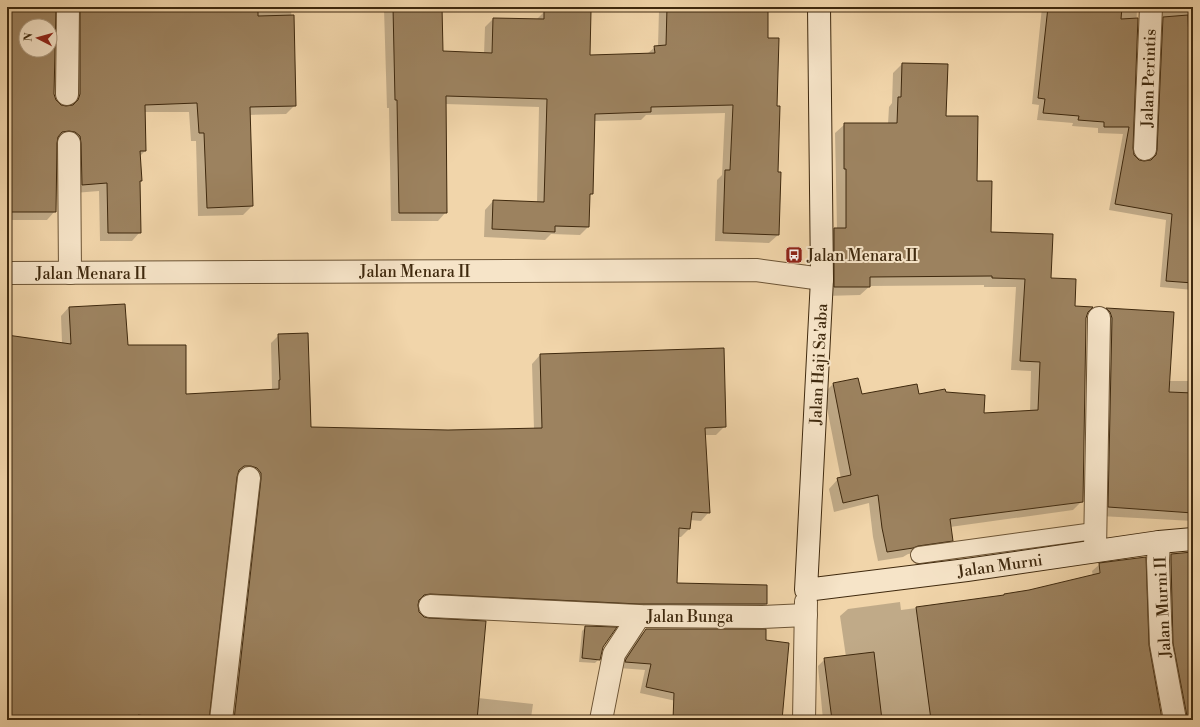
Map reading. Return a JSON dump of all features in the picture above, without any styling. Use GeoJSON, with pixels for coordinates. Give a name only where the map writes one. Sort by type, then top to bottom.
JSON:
{"type":"FeatureCollection","features":[{"type":"Feature","properties":{"kind":"street"},"geometry":{"type":"LineString","coordinates":[[67,94],[68,7]]}},
{"type":"Feature","properties":{"kind":"street","name":"Jalan Haji Sa'aba"},"geometry":{"type":"LineString","coordinates":[[804,720],[806,590],[822,279],[819,7]]}},
{"type":"Feature","properties":{"kind":"street","name":"Jalan Perintis"},"geometry":{"type":"LineString","coordinates":[[1145,149],[1150,7]]}},
{"type":"Feature","properties":{"kind":"street"},"geometry":{"type":"LineString","coordinates":[[68,143],[70,273]]}},
{"type":"Feature","properties":{"kind":"street","name":"Jalan Menara II"},"geometry":{"type":"LineString","coordinates":[[7,273],[756,270],[822,279]]}},
{"type":"Feature","properties":{"kind":"street"},"geometry":{"type":"LineString","coordinates":[[1095,541],[1099,318]]}},
{"type":"Feature","properties":{"kind":"street"},"geometry":{"type":"LineString","coordinates":[[221,720],[249,478]]}},
{"type":"Feature","properties":{"kind":"street","name":"Jalan Murni"},"geometry":{"type":"LineString","coordinates":[[806,590],[967,570],[1095,541],[1159,542],[1193,539]]}},
{"type":"Feature","properties":{"kind":"street","name":"Jalan Murni II"},"geometry":{"type":"LineString","coordinates":[[1159,542],[1158,560],[1161,644],[1175,720]]}},
{"type":"Feature","properties":{"kind":"street"},"geometry":{"type":"LineString","coordinates":[[430,606],[639,616]]}},
{"type":"Feature","properties":{"kind":"street","name":"Jalan Bunga"},"geometry":{"type":"LineString","coordinates":[[601,720],[614,654],[639,616],[762,617],[806,615]]}},
{"type":"Feature","properties":{"kind":"lane"},"geometry":{"type":"LineString","coordinates":[[919,555],[963,549],[1095,541]]}},
{"type":"Feature","properties":{"kind":"lane"},"geometry":{"type":"LineString","coordinates":[[963,549],[967,570]]}},
{"type":"Feature","properties":{"kind":"building"},"geometry":{"type":"Polygon","coordinates":[[[7,7],[56,7],[56,18],[18,18],[18,58],[55,58],[54,94],[56,100],[61,105],[66,106],[73,105],[78,100],[80,94],[80,7],[258,7],[258,16],[294,15],[296,106],[250,107],[253,206],[207,208],[204,133],[199,133],[197,103],[145,105],[146,151],[140,151],[142,181],[140,181],[141,233],[108,233],[107,183],[82,185],[81,143],[80,136],[75,132],[62,132],[58,137],[56,212],[8,212],[7,7]]]}},
{"type":"Feature","properties":{"kind":"building"},"geometry":{"type":"Polygon","coordinates":[[[393,7],[442,7],[443,51],[492,53],[493,18],[544,19],[544,10],[591,11],[590,55],[655,53],[654,46],[666,45],[667,7],[768,7],[768,38],[779,38],[777,106],[780,106],[778,172],[781,172],[779,235],[723,233],[725,170],[730,170],[733,105],[651,107],[651,112],[595,114],[593,194],[590,194],[589,227],[555,226],[555,232],[492,229],[493,200],[544,202],[547,99],[446,96],[447,213],[399,213],[397,100],[395,100],[393,7]]]}},
{"type":"Feature","properties":{"kind":"building"},"geometry":{"type":"Polygon","coordinates":[[[1048,7],[1122,7],[1121,19],[1138,18],[1133,148],[1134,155],[1139,160],[1144,161],[1151,160],[1156,155],[1157,150],[1163,17],[1188,15],[1190,66],[1193,66],[1193,283],[1166,281],[1172,214],[1115,204],[1129,127],[1104,127],[1104,122],[1078,120],[1079,116],[1043,113],[1045,99],[1038,98],[1048,7]]]}},
{"type":"Feature","properties":{"kind":"building"},"geometry":{"type":"Polygon","coordinates":[[[902,63],[948,64],[946,116],[978,116],[977,181],[992,181],[991,232],[1053,234],[1051,278],[1076,279],[1075,306],[1093,307],[1088,312],[1086,318],[1083,502],[950,519],[953,541],[887,552],[878,495],[843,503],[837,478],[851,475],[833,383],[858,378],[862,394],[917,384],[919,394],[945,389],[946,392],[985,395],[984,413],[1038,410],[1040,362],[1020,361],[1025,279],[992,278],[992,276],[870,277],[870,287],[834,287],[834,228],[846,228],[844,123],[897,123],[898,97],[901,97],[902,63]]]}},
{"type":"Feature","properties":{"kind":"building"},"geometry":{"type":"Polygon","coordinates":[[[125,304],[128,345],[186,345],[186,394],[279,389],[278,334],[308,333],[311,427],[448,430],[542,428],[540,354],[724,348],[726,427],[705,428],[710,513],[692,512],[690,529],[679,528],[677,583],[767,585],[767,604],[639,604],[430,594],[424,595],[419,600],[418,605],[419,612],[424,617],[486,621],[477,720],[234,720],[261,479],[261,473],[257,468],[244,466],[239,470],[237,477],[209,720],[175,720],[138,715],[137,720],[7,720],[7,335],[71,344],[69,307],[125,304]]]}},
{"type":"Feature","properties":{"kind":"building"},"geometry":{"type":"Polygon","coordinates":[[[1106,308],[1174,312],[1169,392],[1193,393],[1193,513],[1108,507],[1112,318],[1110,312],[1106,308]]]}},
{"type":"Feature","properties":{"kind":"building"},"geometry":{"type":"Polygon","coordinates":[[[1193,552],[1193,716],[1187,716],[1173,643],[1171,554],[1193,552]]]}},
{"type":"Feature","properties":{"kind":"building"},"geometry":{"type":"Polygon","coordinates":[[[1146,557],[1149,645],[1162,719],[931,720],[916,607],[1004,595],[1029,590],[1100,573],[1099,563],[1146,557]]]}},
{"type":"Feature","properties":{"kind":"building"},"geometry":{"type":"Polygon","coordinates":[[[585,626],[617,627],[603,647],[600,660],[582,658],[585,626]]]}},
{"type":"Feature","properties":{"kind":"building"},"geometry":{"type":"Polygon","coordinates":[[[646,629],[766,629],[766,640],[789,643],[782,720],[673,720],[674,693],[646,687],[651,664],[625,662],[646,629]]]}},
{"type":"Feature","properties":{"kind":"building"},"geometry":{"type":"Polygon","coordinates":[[[874,652],[882,720],[832,720],[824,658],[874,652]]]}},
{"type":"Feature","properties":{"kind":"place","name":"Jalan Menara II"},"geometry":{"type":"Point","coordinates":[794,255]}}]}
